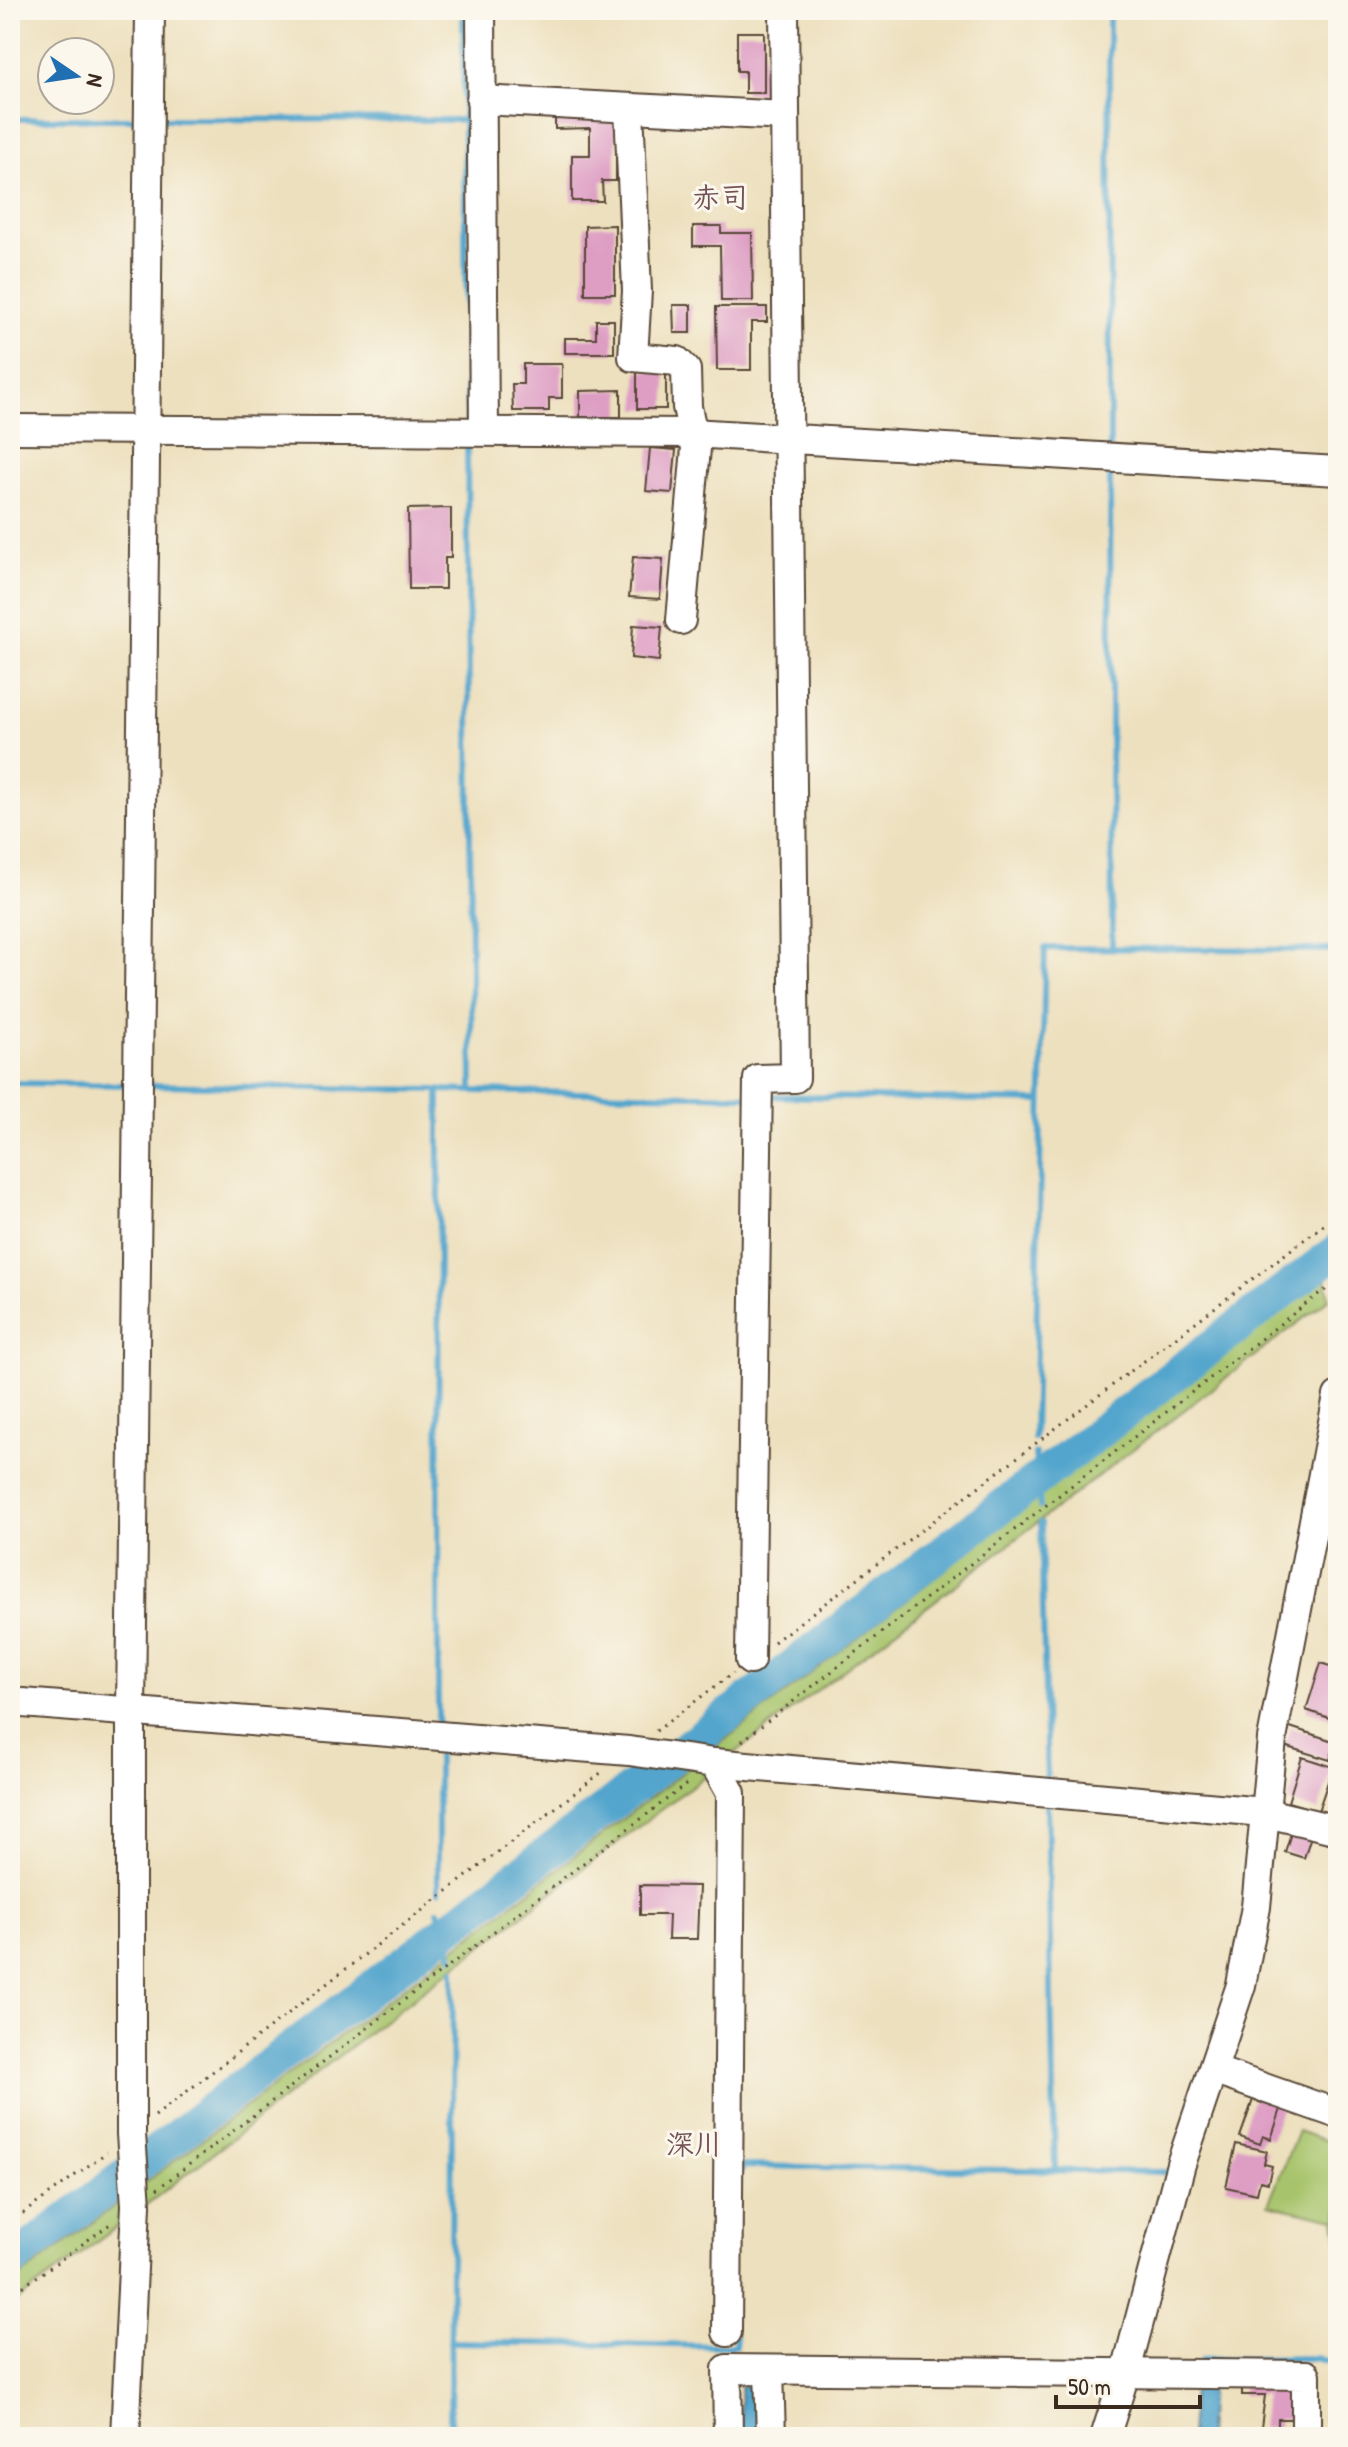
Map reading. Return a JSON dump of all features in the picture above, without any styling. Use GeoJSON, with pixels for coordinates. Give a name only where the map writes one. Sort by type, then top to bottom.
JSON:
{"type":"FeatureCollection","features":[{"type":"Feature","properties":{"kind":"street"},"geometry":{"type":"LineString","coordinates":[[125,2437],[136,2205],[131,2134],[131,1712],[150,10]]}},
{"type":"Feature","properties":{"kind":"street"},"geometry":{"type":"LineString","coordinates":[[472,431],[481,10]]}},
{"type":"Feature","properties":{"kind":"street"},"geometry":{"type":"LineString","coordinates":[[750,1660],[758,1079],[795,1078],[784,10]]}},
{"type":"Feature","properties":{"kind":"street"},"geometry":{"type":"LineString","coordinates":[[481,100],[785,116]]}},
{"type":"Feature","properties":{"kind":"street"},"geometry":{"type":"LineString","coordinates":[[629,108],[637,291],[633,357],[677,361],[686,370],[691,433],[696,448],[681,620]]}},
{"type":"Feature","properties":{"kind":"street"},"geometry":{"type":"LineString","coordinates":[[10,429],[691,433],[1338,471]]}},
{"type":"Feature","properties":{"kind":"street"},"geometry":{"type":"LineString","coordinates":[[1105,2437],[1126,2371],[1181,2164],[1241,1985],[1256,1907],[1272,1739],[1324,1539],[1336,1412]]}},
{"type":"Feature","properties":{"kind":"street"},"geometry":{"type":"LineString","coordinates":[[10,1702],[629,1751],[714,1763],[1263,1812],[1338,1830]]}},
{"type":"Feature","properties":{"kind":"street"},"geometry":{"type":"LineString","coordinates":[[714,1763],[731,1793],[727,2332]]}},
{"type":"Feature","properties":{"kind":"street"},"geometry":{"type":"LineString","coordinates":[[1213,2070],[1338,2114]]}},
{"type":"Feature","properties":{"kind":"street"},"geometry":{"type":"LineString","coordinates":[[728,2437],[727,2369],[1306,2375],[1306,2437]]}},
{"type":"Feature","properties":{"kind":"street"},"geometry":{"type":"LineString","coordinates":[[769,2370],[771,2437]]}},
{"type":"Feature","properties":{"kind":"path"},"geometry":{"type":"LineString","coordinates":[[10,2223],[1338,1214]]}},
{"type":"Feature","properties":{"kind":"path"},"geometry":{"type":"LineString","coordinates":[[10,2296],[136,2205],[714,1763],[1320,1293],[1338,1283]]}},
{"type":"Feature","properties":{"kind":"green space"},"geometry":{"type":"Polygon","coordinates":[[[1326,1276],[1329,1299],[10,2306],[10,2285],[436,1963],[1326,1276]]]}},
{"type":"Feature","properties":{"kind":"green space"},"geometry":{"type":"Polygon","coordinates":[[[1298,2131],[1338,2145],[1338,2243],[1335,2219],[1268,2204],[1298,2131]]]}},
{"type":"Feature","properties":{"kind":"water"},"geometry":{"type":"Polygon","coordinates":[[[1193,2384],[1210,2386],[1207,2437],[1190,2437],[1193,2384]]]}},
{"type":"Feature","properties":{"kind":"water"},"geometry":{"type":"Polygon","coordinates":[[[757,2385],[758,2437],[741,2437],[740,2386],[757,2385]]]}},
{"type":"Feature","properties":{"kind":"building"},"geometry":{"type":"Polygon","coordinates":[[[737,32],[764,32],[764,93],[745,93],[745,71],[737,71],[737,32]]]}},
{"type":"Feature","properties":{"kind":"building"},"geometry":{"type":"Polygon","coordinates":[[[555,116],[616,116],[616,181],[602,181],[603,201],[572,201],[572,155],[590,155],[590,128],[555,129],[555,116]]]}},
{"type":"Feature","properties":{"kind":"building"},"geometry":{"type":"Polygon","coordinates":[[[615,225],[615,294],[585,294],[585,226],[615,225]]]}},
{"type":"Feature","properties":{"kind":"building"},"geometry":{"type":"Polygon","coordinates":[[[693,226],[721,226],[721,233],[752,233],[753,301],[721,301],[720,246],[693,246],[693,226]]]}},
{"type":"Feature","properties":{"kind":"building"},"geometry":{"type":"Polygon","coordinates":[[[673,305],[691,305],[691,333],[674,333],[673,305]]]}},
{"type":"Feature","properties":{"kind":"building"},"geometry":{"type":"Polygon","coordinates":[[[716,307],[767,307],[767,322],[751,322],[751,370],[717,370],[716,307]]]}},
{"type":"Feature","properties":{"kind":"building"},"geometry":{"type":"Polygon","coordinates":[[[596,320],[614,320],[614,353],[565,353],[565,338],[596,338],[596,320]]]}},
{"type":"Feature","properties":{"kind":"building"},"geometry":{"type":"Polygon","coordinates":[[[523,364],[562,364],[562,398],[549,398],[549,411],[513,411],[512,384],[523,384],[523,364]]]}},
{"type":"Feature","properties":{"kind":"building"},"geometry":{"type":"Polygon","coordinates":[[[637,371],[666,371],[666,409],[637,409],[637,371]]]}},
{"type":"Feature","properties":{"kind":"building"},"geometry":{"type":"Polygon","coordinates":[[[621,390],[621,417],[580,417],[580,391],[621,390]]]}},
{"type":"Feature","properties":{"kind":"building"},"geometry":{"type":"Polygon","coordinates":[[[650,448],[676,450],[672,493],[646,491],[650,448]]]}},
{"type":"Feature","properties":{"kind":"building"},"geometry":{"type":"Polygon","coordinates":[[[451,508],[451,558],[445,558],[445,589],[409,589],[408,509],[451,508]]]}},
{"type":"Feature","properties":{"kind":"building"},"geometry":{"type":"Polygon","coordinates":[[[633,557],[663,559],[660,599],[629,597],[633,557]]]}},
{"type":"Feature","properties":{"kind":"building"},"geometry":{"type":"Polygon","coordinates":[[[633,625],[662,627],[659,661],[631,658],[633,625]]]}},
{"type":"Feature","properties":{"kind":"building"},"geometry":{"type":"Polygon","coordinates":[[[1321,1663],[1338,1669],[1338,1721],[1306,1710],[1321,1663]]]}},
{"type":"Feature","properties":{"kind":"building"},"geometry":{"type":"Polygon","coordinates":[[[1290,1727],[1336,1742],[1330,1760],[1284,1746],[1290,1727]]]}},
{"type":"Feature","properties":{"kind":"building"},"geometry":{"type":"Polygon","coordinates":[[[1302,1757],[1333,1767],[1318,1811],[1288,1802],[1302,1757]]]}},
{"type":"Feature","properties":{"kind":"building"},"geometry":{"type":"Polygon","coordinates":[[[1292,1830],[1311,1836],[1304,1858],[1285,1852],[1292,1830]]]}},
{"type":"Feature","properties":{"kind":"building"},"geometry":{"type":"Polygon","coordinates":[[[640,1885],[699,1886],[697,1939],[668,1939],[669,1915],[640,1915],[640,1885]]]}},
{"type":"Feature","properties":{"kind":"building"},"geometry":{"type":"Polygon","coordinates":[[[1255,2094],[1283,2103],[1271,2139],[1263,2136],[1260,2144],[1240,2137],[1255,2094]]]}},
{"type":"Feature","properties":{"kind":"building"},"geometry":{"type":"Polygon","coordinates":[[[1236,2144],[1267,2151],[1264,2164],[1272,2166],[1268,2183],[1260,2181],[1257,2194],[1226,2187],[1236,2144]]]}},
{"type":"Feature","properties":{"kind":"building"},"geometry":{"type":"Polygon","coordinates":[[[1242,2383],[1294,2388],[1293,2419],[1278,2419],[1278,2428],[1261,2428],[1265,2395],[1242,2395],[1242,2383]]]}},
{"type":"Feature","properties":{"kind":"waterway"},"geometry":{"type":"LineString","coordinates":[[463,10],[467,422]]}},
{"type":"Feature","properties":{"kind":"waterway"},"geometry":{"type":"LineString","coordinates":[[1109,10],[1110,450]]}},
{"type":"Feature","properties":{"kind":"waterway"},"geometry":{"type":"LineString","coordinates":[[10,119],[140,119]]}},
{"type":"Feature","properties":{"kind":"waterway"},"geometry":{"type":"LineString","coordinates":[[156,119],[464,120]]}},
{"type":"Feature","properties":{"kind":"waterway"},"geometry":{"type":"LineString","coordinates":[[438,1729],[439,1090],[472,1091],[467,438]]}},
{"type":"Feature","properties":{"kind":"waterway"},"geometry":{"type":"LineString","coordinates":[[1110,468],[1112,948]]}},
{"type":"Feature","properties":{"kind":"waterway"},"geometry":{"type":"LineString","coordinates":[[1034,1438],[1045,948],[1338,950]]}},
{"type":"Feature","properties":{"kind":"waterway"},"geometry":{"type":"LineString","coordinates":[[10,1083],[131,1085]]}},
{"type":"Feature","properties":{"kind":"waterway"},"geometry":{"type":"LineString","coordinates":[[147,1085],[439,1090]]}},
{"type":"Feature","properties":{"kind":"waterway"},"geometry":{"type":"LineString","coordinates":[[472,1091],[750,1096]]}},
{"type":"Feature","properties":{"kind":"waterway"},"geometry":{"type":"LineString","coordinates":[[765,1096],[1041,1101]]}},
{"type":"Feature","properties":{"kind":"waterway"},"geometry":{"type":"LineString","coordinates":[[10,2263],[1338,1250]]}},
{"type":"Feature","properties":{"kind":"waterway"},"geometry":{"type":"LineString","coordinates":[[1035,1454],[1040,1507]]}},
{"type":"Feature","properties":{"kind":"waterway"},"geometry":{"type":"LineString","coordinates":[[1041,1523],[1047,1784]]}},
{"type":"Feature","properties":{"kind":"waterway"},"geometry":{"type":"LineString","coordinates":[[438,1744],[438,1891]]}},
{"type":"Feature","properties":{"kind":"waterway"},"geometry":{"type":"LineString","coordinates":[[1047,1799],[1055,2170]]}},
{"type":"Feature","properties":{"kind":"waterway"},"geometry":{"type":"LineString","coordinates":[[438,1911],[453,1957]]}},
{"type":"Feature","properties":{"kind":"waterway"},"geometry":{"type":"LineString","coordinates":[[450,2437],[453,1970]]}},
{"type":"Feature","properties":{"kind":"waterway"},"geometry":{"type":"LineString","coordinates":[[742,2170],[742,2166],[1166,2172]]}},
{"type":"Feature","properties":{"kind":"waterway"},"geometry":{"type":"LineString","coordinates":[[450,2342],[735,2346],[736,2337]]}},
{"type":"Feature","properties":{"kind":"waterway"},"geometry":{"type":"LineString","coordinates":[[1202,2360],[1315,2358],[1338,2364]]}},
{"type":"Feature","properties":{"kind":"district","name":"赤司"},"geometry":{"type":"Point","coordinates":[720,197]}},
{"type":"Feature","properties":{"kind":"district","name":"深川"},"geometry":{"type":"Point","coordinates":[694,2144]}}]}
